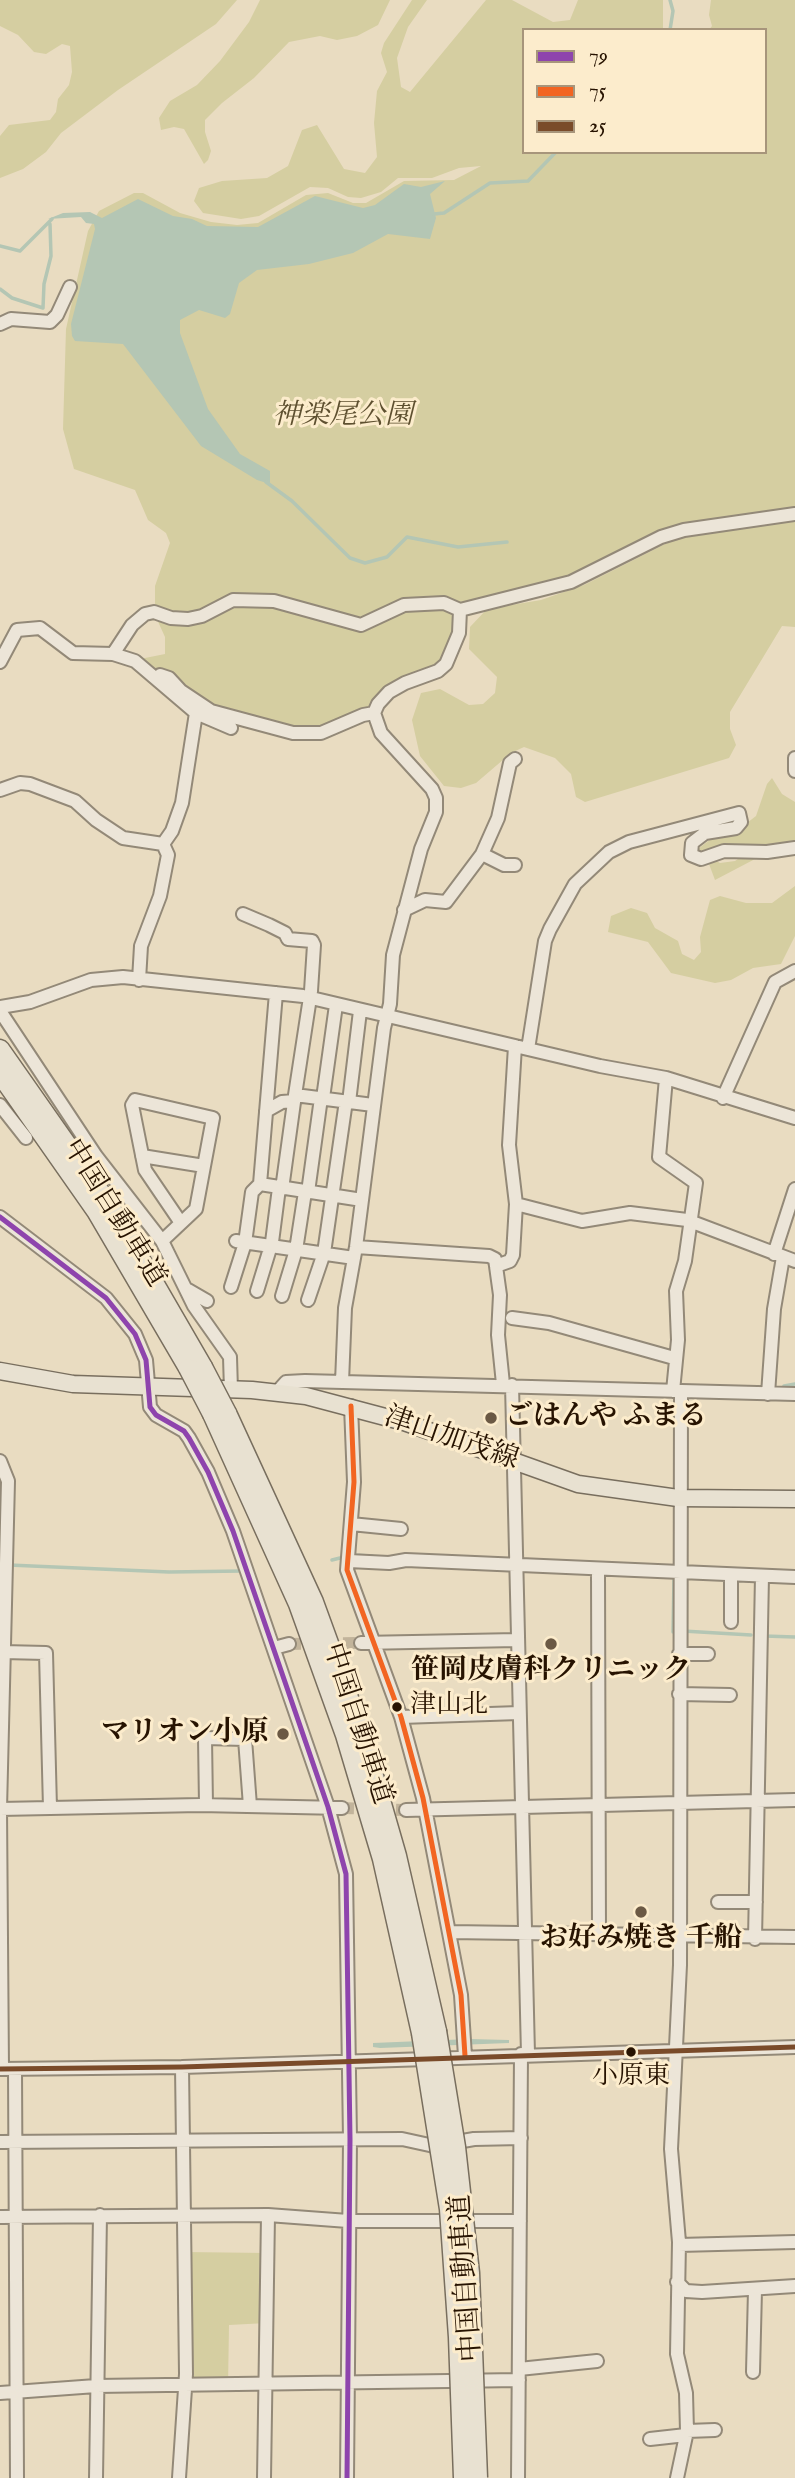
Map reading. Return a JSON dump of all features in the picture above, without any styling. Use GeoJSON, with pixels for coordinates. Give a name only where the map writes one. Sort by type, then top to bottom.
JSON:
{"type":"FeatureCollection","features":[{"type":"Feature","properties":{"kind":"highway","name":"中国自動車道"},"geometry":{"type":"LineString","coordinates":[[0,1049],[108,1203],[310,1591],[361,1731],[397,1856],[429,2032],[456,2147],[468,2247],[478,2478]]}},
{"type":"Feature","properties":{"kind":"highway","name":"中国自動車道"},"geometry":{"type":"LineString","coordinates":[[0,1074],[96,1211],[195,1368]]}},
{"type":"Feature","properties":{"kind":"highway","name":"中国自動車道"},"geometry":{"type":"LineString","coordinates":[[429,2032],[450,2222],[458,2337],[463,2478]]}},
{"type":"Feature","properties":{"kind":"main road","name":"津山加茂線"},"geometry":{"type":"LineString","coordinates":[[0,1371],[22,1377]]}},
{"type":"Feature","properties":{"kind":"main road","name":"津山加茂線"},"geometry":{"type":"LineString","coordinates":[[0,1376],[148,1389],[277,1392],[351,1406],[578,1484],[678,1498],[795,1499]]}},
{"type":"Feature","properties":{"kind":"street"},"geometry":{"type":"LineString","coordinates":[[0,324],[11,319],[50,322],[57,315],[70,287]]}},
{"type":"Feature","properties":{"kind":"street"},"geometry":{"type":"LineString","coordinates":[[113,654],[132,625],[145,614],[154,612],[171,618],[188,619],[202,616],[233,600],[274,601],[361,625],[404,605],[444,603],[460,610],[571,582],[661,537],[684,530],[795,514]]}},
{"type":"Feature","properties":{"kind":"street"},"geometry":{"type":"LineString","coordinates":[[342,1382],[342,1335],[387,1018],[393,956],[421,849],[433,824],[436,798],[432,789],[381,733],[374,713],[377,704],[389,692],[405,682],[438,671],[446,664],[459,633],[460,610]]}},
{"type":"Feature","properties":{"kind":"street"},"geometry":{"type":"LineString","coordinates":[[1,659],[17,630],[40,628],[73,653],[128,657],[153,674],[195,713],[230,728]]}},
{"type":"Feature","properties":{"kind":"street"},"geometry":{"type":"LineString","coordinates":[[153,674],[169,678],[181,691],[211,711],[293,733],[321,733],[374,713]]}},
{"type":"Feature","properties":{"kind":"street"},"geometry":{"type":"LineString","coordinates":[[163,844],[172,831],[182,803],[195,713]]}},
{"type":"Feature","properties":{"kind":"street"},"geometry":{"type":"LineString","coordinates":[[795,758],[795,771]]}},
{"type":"Feature","properties":{"kind":"street"},"geometry":{"type":"LineString","coordinates":[[404,910],[425,901],[446,902],[482,854],[498,818],[510,763],[515,759]]}},
{"type":"Feature","properties":{"kind":"street"},"geometry":{"type":"LineString","coordinates":[[0,790],[20,783],[30,784],[75,801],[96,820],[123,838],[163,844]]}},
{"type":"Feature","properties":{"kind":"street"},"geometry":{"type":"LineString","coordinates":[[496,1266],[510,1261],[513,1255],[516,1203],[509,1144],[521,1048],[545,941],[575,884],[609,852],[640,839],[739,813],[741,822],[736,828],[705,833],[692,843],[689,849],[695,859],[724,851],[767,852],[795,848]]}},
{"type":"Feature","properties":{"kind":"street"},"geometry":{"type":"LineString","coordinates":[[139,981],[141,946],[160,895],[168,855],[163,844]]}},
{"type":"Feature","properties":{"kind":"street"},"geometry":{"type":"LineString","coordinates":[[482,854],[504,865],[515,865]]}},
{"type":"Feature","properties":{"kind":"street"},"geometry":{"type":"LineString","coordinates":[[243,914],[285,933],[288,939],[312,941],[310,997],[280,1189],[271,1246],[257,1291]]}},
{"type":"Feature","properties":{"kind":"street"},"geometry":{"type":"LineString","coordinates":[[723,1098],[775,982],[795,971]]}},
{"type":"Feature","properties":{"kind":"street"},"geometry":{"type":"LineString","coordinates":[[231,1390],[230,1357],[194,1306],[162,1241],[96,1156],[0,1009],[30,1002],[91,980],[123,977],[139,981],[310,997],[387,1018],[666,1078],[723,1098],[795,1118]]}},
{"type":"Feature","properties":{"kind":"street"},"geometry":{"type":"LineString","coordinates":[[231,1287],[251,1192],[260,1184],[276,993]]}},
{"type":"Feature","properties":{"kind":"street"},"geometry":{"type":"LineString","coordinates":[[282,1296],[296,1250],[336,1005]]}},
{"type":"Feature","properties":{"kind":"street"},"geometry":{"type":"LineString","coordinates":[[308,1300],[324,1254],[360,1011]]}},
{"type":"Feature","properties":{"kind":"street"},"geometry":{"type":"LineString","coordinates":[[666,1078],[659,1157],[696,1183],[691,1222],[676,1291],[678,1340],[674,1358],[677,1391],[680,1937],[671,2149],[679,2245],[677,2354],[686,2393],[687,2433],[677,2478]]}},
{"type":"Feature","properties":{"kind":"street"},"geometry":{"type":"LineString","coordinates":[[267,1111],[282,1101],[294,1098],[322,1098],[373,1105]]}},
{"type":"Feature","properties":{"kind":"street"},"geometry":{"type":"LineString","coordinates":[[162,1241],[196,1209],[213,1118],[135,1100],[132,1105],[145,1170],[181,1223]]}},
{"type":"Feature","properties":{"kind":"street"},"geometry":{"type":"LineString","coordinates":[[0,1105],[26,1138]]}},
{"type":"Feature","properties":{"kind":"street"},"geometry":{"type":"LineString","coordinates":[[142,1156],[204,1166]]}},
{"type":"Feature","properties":{"kind":"street"},"geometry":{"type":"LineString","coordinates":[[260,1184],[362,1200]]}},
{"type":"Feature","properties":{"kind":"street"},"geometry":{"type":"LineString","coordinates":[[768,1394],[774,1309],[795,1189]]}},
{"type":"Feature","properties":{"kind":"street"},"geometry":{"type":"LineString","coordinates":[[516,1203],[582,1221],[630,1213],[691,1222],[784,1258]]}},
{"type":"Feature","properties":{"kind":"street"},"geometry":{"type":"LineString","coordinates":[[0,1217],[116,1308],[143,1349],[150,1407],[156,1415],[184,1431],[208,1472],[233,1531],[328,1807],[346,1874],[350,2139],[347,2478]]}},
{"type":"Feature","properties":{"kind":"street"},"geometry":{"type":"LineString","coordinates":[[240,1242],[324,1254],[489,1256],[495,1259],[500,1304],[498,1335],[508,1384],[512,1462],[522,1807],[525,2054],[521,2138],[518,2478]]}},
{"type":"Feature","properties":{"kind":"street"},"geometry":{"type":"LineString","coordinates":[[188,1290],[207,1301]]}},
{"type":"Feature","properties":{"kind":"street"},"geometry":{"type":"LineString","coordinates":[[512,1318],[549,1323],[674,1358]]}},
{"type":"Feature","properties":{"kind":"street"},"geometry":{"type":"LineString","coordinates":[[277,1392],[286,1382],[342,1382],[508,1384],[795,1394]]}},
{"type":"Feature","properties":{"kind":"street"},"geometry":{"type":"LineString","coordinates":[[351,1406],[351,1524],[346,1570],[377,1644],[401,1717],[450,1931],[461,1995],[465,2056]]}},
{"type":"Feature","properties":{"kind":"street"},"geometry":{"type":"LineString","coordinates":[[0,1461],[8,1481],[0,1809],[6,2142],[14,2216],[17,2478]]}},
{"type":"Feature","properties":{"kind":"street"},"geometry":{"type":"LineString","coordinates":[[351,1524],[401,1528]]}},
{"type":"Feature","properties":{"kind":"street"},"geometry":{"type":"LineString","coordinates":[[349,1561],[389,1563],[406,1560],[795,1577]]}},
{"type":"Feature","properties":{"kind":"street"},"geometry":{"type":"LineString","coordinates":[[598,1570],[599,1935]]}},
{"type":"Feature","properties":{"kind":"street"},"geometry":{"type":"LineString","coordinates":[[731,1575],[731,1622]]}},
{"type":"Feature","properties":{"kind":"street"},"geometry":{"type":"LineString","coordinates":[[755,1939],[762,1576]]}},
{"type":"Feature","properties":{"kind":"street"},"geometry":{"type":"LineString","coordinates":[[361,1643],[517,1640]]}},
{"type":"Feature","properties":{"kind":"street"},"geometry":{"type":"LineString","coordinates":[[274,1648],[289,1644]]}},
{"type":"Feature","properties":{"kind":"street"},"geometry":{"type":"LineString","coordinates":[[3,1652],[46,1653],[50,1808]]}},
{"type":"Feature","properties":{"kind":"street"},"geometry":{"type":"LineString","coordinates":[[679,1654],[708,1654]]}},
{"type":"Feature","properties":{"kind":"street"},"geometry":{"type":"LineString","coordinates":[[679,1694],[730,1695]]}},
{"type":"Feature","properties":{"kind":"street"},"geometry":{"type":"LineString","coordinates":[[401,1717],[520,1713]]}},
{"type":"Feature","properties":{"kind":"street"},"geometry":{"type":"LineString","coordinates":[[205,1805],[205,1738],[245,1739],[250,1806]]}},
{"type":"Feature","properties":{"kind":"street"},"geometry":{"type":"LineString","coordinates":[[406,1810],[795,1800]]}},
{"type":"Feature","properties":{"kind":"street"},"geometry":{"type":"LineString","coordinates":[[0,1809],[205,1805],[342,1808]]}},
{"type":"Feature","properties":{"kind":"street"},"geometry":{"type":"LineString","coordinates":[[718,1902],[756,1902]]}},
{"type":"Feature","properties":{"kind":"street"},"geometry":{"type":"LineString","coordinates":[[450,1931],[755,1939],[795,1937]]}},
{"type":"Feature","properties":{"kind":"street"},"geometry":{"type":"LineString","coordinates":[[6,2069],[181,2067],[795,2047]]}},
{"type":"Feature","properties":{"kind":"street"},"geometry":{"type":"LineString","coordinates":[[179,2478],[184,2386],[181,2067]]}},
{"type":"Feature","properties":{"kind":"street"},"geometry":{"type":"LineString","coordinates":[[6,2142],[402,2139],[433,2146],[474,2138],[521,2138]]}},
{"type":"Feature","properties":{"kind":"street"},"geometry":{"type":"LineString","coordinates":[[0,2217],[268,2215],[348,2221],[520,2221]]}},
{"type":"Feature","properties":{"kind":"street"},"geometry":{"type":"LineString","coordinates":[[264,2478],[268,2215]]}},
{"type":"Feature","properties":{"kind":"street"},"geometry":{"type":"LineString","coordinates":[[96,2478],[100,2216]]}},
{"type":"Feature","properties":{"kind":"street"},"geometry":{"type":"LineString","coordinates":[[679,2245],[795,2242]]}},
{"type":"Feature","properties":{"kind":"street"},"geometry":{"type":"LineString","coordinates":[[677,2283],[686,2291],[755,2290],[795,2286]]}},
{"type":"Feature","properties":{"kind":"street"},"geometry":{"type":"LineString","coordinates":[[752,2372],[755,2290]]}},
{"type":"Feature","properties":{"kind":"street"},"geometry":{"type":"LineString","coordinates":[[0,2393],[96,2386],[266,2386],[347,2380],[519,2375],[597,2361]]}},
{"type":"Feature","properties":{"kind":"street"},"geometry":{"type":"LineString","coordinates":[[650,2439],[715,2430]]}},
{"type":"Feature","properties":{"kind":"green space"},"geometry":{"type":"Polygon","coordinates":[[[0,0],[237,0],[216,24],[118,90],[61,133],[46,152],[23,169],[0,178],[0,136],[9,125],[50,120],[56,112],[58,99],[69,85],[72,72],[70,46],[62,44],[46,54],[34,52],[18,35],[0,26],[0,0]]]}},
{"type":"Feature","properties":{"kind":"green space"},"geometry":{"type":"Polygon","coordinates":[[[260,0],[390,0],[378,25],[357,36],[337,40],[320,36],[289,42],[254,78],[205,120],[205,132],[211,151],[204,164],[184,129],[174,127],[161,130],[159,118],[170,101],[197,85],[220,61],[249,22],[260,0]]]}},
{"type":"Feature","properties":{"kind":"green space","name":"神楽尾公園"},"geometry":{"type":"Polygon","coordinates":[[[412,0],[427,0],[408,27],[397,58],[401,87],[410,92],[486,0],[512,0],[553,22],[570,20],[578,0],[663,0],[663,28],[522,28],[522,154],[767,154],[767,28],[710,28],[711,0],[795,0],[795,627],[782,626],[730,712],[730,729],[736,745],[729,758],[585,802],[576,797],[571,774],[555,758],[524,747],[511,753],[476,783],[461,788],[444,786],[420,756],[412,720],[421,693],[440,689],[469,705],[483,704],[495,693],[497,677],[469,649],[470,627],[487,609],[541,600],[584,585],[681,536],[682,524],[666,529],[588,572],[475,601],[457,602],[452,610],[456,617],[456,627],[445,659],[368,707],[322,728],[299,729],[222,713],[140,659],[165,654],[165,637],[155,615],[155,586],[170,543],[166,533],[148,520],[135,490],[74,469],[63,429],[66,329],[88,231],[99,211],[134,193],[143,193],[180,213],[211,222],[237,225],[258,223],[306,195],[328,193],[353,203],[366,203],[404,181],[454,180],[481,166],[459,168],[432,178],[398,178],[381,192],[361,198],[348,197],[328,188],[310,187],[259,216],[241,219],[203,213],[194,201],[199,188],[222,181],[267,178],[288,166],[302,130],[317,125],[344,169],[365,173],[377,157],[374,123],[377,91],[387,72],[381,53],[384,43],[412,0]]]}},
{"type":"Feature","properties":{"kind":"green space"},"geometry":{"type":"Polygon","coordinates":[[[772,778],[782,794],[795,802],[795,853],[755,859],[715,880],[709,864],[715,860],[720,863],[735,861],[745,854],[701,853],[698,849],[712,838],[743,826],[756,816],[767,784],[772,778]]]}},
{"type":"Feature","properties":{"kind":"green space"},"geometry":{"type":"Polygon","coordinates":[[[795,886],[795,936],[781,964],[753,968],[731,980],[715,983],[671,973],[648,942],[608,932],[611,916],[631,908],[647,913],[655,928],[678,941],[682,954],[694,960],[701,952],[700,937],[710,900],[720,896],[746,903],[772,903],[795,886]]]}},
{"type":"Feature","properties":{"kind":"green space"},"geometry":{"type":"Polygon","coordinates":[[[183,2252],[268,2253],[267,2323],[229,2325],[228,2386],[184,2386],[183,2252]]]}},
{"type":"Feature","properties":{"kind":"shaded area"},"geometry":{"type":"Polygon","coordinates":[[[445,181],[430,194],[436,218],[430,239],[388,234],[353,253],[309,264],[257,270],[239,283],[230,314],[225,318],[199,310],[180,320],[180,333],[208,409],[240,454],[270,471],[270,484],[257,480],[201,446],[123,344],[75,341],[72,336],[71,324],[94,224],[86,223],[81,217],[48,219],[63,213],[90,212],[102,218],[138,199],[173,216],[192,219],[207,226],[258,227],[315,196],[363,208],[375,205],[404,184],[421,187],[445,181]]]}},
{"type":"Feature","properties":{"kind":"shaded area"},"geometry":{"type":"Polygon","coordinates":[[[509,2040],[509,2043],[373,2047],[373,2043],[509,2040]]]}},
{"type":"Feature","properties":{"kind":"waterway"},"geometry":{"type":"LineString","coordinates":[[670,0],[673,11],[670,28]]}},
{"type":"Feature","properties":{"kind":"waterway"},"geometry":{"type":"LineString","coordinates":[[434,214],[444,213],[490,183],[528,181],[554,154]]}},
{"type":"Feature","properties":{"kind":"waterway"},"geometry":{"type":"LineString","coordinates":[[0,246],[20,251],[52,219]]}},
{"type":"Feature","properties":{"kind":"waterway"},"geometry":{"type":"LineString","coordinates":[[0,289],[12,298],[43,308],[44,284],[51,256],[50,224]]}},
{"type":"Feature","properties":{"kind":"waterway"},"geometry":{"type":"LineString","coordinates":[[266,482],[292,501],[350,558],[365,563],[387,557],[407,537],[458,547],[507,542]]}},
{"type":"Feature","properties":{"kind":"waterway"},"geometry":{"type":"LineString","coordinates":[[784,1386],[795,1384]]}},
{"type":"Feature","properties":{"kind":"waterway"},"geometry":{"type":"LineString","coordinates":[[352,1555],[372,1556]]}},
{"type":"Feature","properties":{"kind":"waterway"},"geometry":{"type":"LineString","coordinates":[[332,1560],[344,1557]]}},
{"type":"Feature","properties":{"kind":"waterway"},"geometry":{"type":"LineString","coordinates":[[9,1565],[169,1572],[242,1571]]}},
{"type":"Feature","properties":{"kind":"waterway"},"geometry":{"type":"LineString","coordinates":[[673,1632],[674,1579]]}},
{"type":"Feature","properties":{"kind":"waterway"},"geometry":{"type":"LineString","coordinates":[[683,1631],[751,1635]]}},
{"type":"Feature","properties":{"kind":"waterway"},"geometry":{"type":"LineString","coordinates":[[764,1636],[795,1637]]}},
{"type":"Feature","properties":{"kind":"tunnel"},"geometry":{"type":"LineString","coordinates":[[289,1644],[361,1643]]}},
{"type":"Feature","properties":{"kind":"tunnel"},"geometry":{"type":"LineString","coordinates":[[342,1808],[406,1810]]}},
{"type":"Feature","properties":{"kind":"transit line","name":"79"},"geometry":{"type":"LineString","coordinates":[[0,1217],[106,1298],[135,1334],[146,1360],[150,1407],[156,1415],[184,1431],[189,1438],[208,1472],[233,1531],[328,1807],[346,1874],[350,2139],[347,2478]]}},
{"type":"Feature","properties":{"kind":"transit line","name":"75"},"geometry":{"type":"LineString","coordinates":[[351,1406],[354,1482],[347,1570],[401,1717],[423,1798],[461,1995],[465,2056]]}},
{"type":"Feature","properties":{"kind":"transit line","name":"25"},"geometry":{"type":"LineString","coordinates":[[0,2069],[182,2067],[795,2047]]}},
{"type":"Feature","properties":{"kind":"place","name":"ごはんや ふまる"},"geometry":{"type":"Point","coordinates":[491,1418]}},
{"type":"Feature","properties":{"kind":"place","name":"笹岡皮膚科クリニック"},"geometry":{"type":"Point","coordinates":[551,1644]}},
{"type":"Feature","properties":{"kind":"place","name":"津山北"},"geometry":{"type":"Point","coordinates":[397,1707]}},
{"type":"Feature","properties":{"kind":"place","name":"マリオン小原"},"geometry":{"type":"Point","coordinates":[283,1734]}},
{"type":"Feature","properties":{"kind":"place","name":"お好み焼き 千船"},"geometry":{"type":"Point","coordinates":[641,1912]}},
{"type":"Feature","properties":{"kind":"place","name":"小原東"},"geometry":{"type":"Point","coordinates":[631,2052]}}]}
